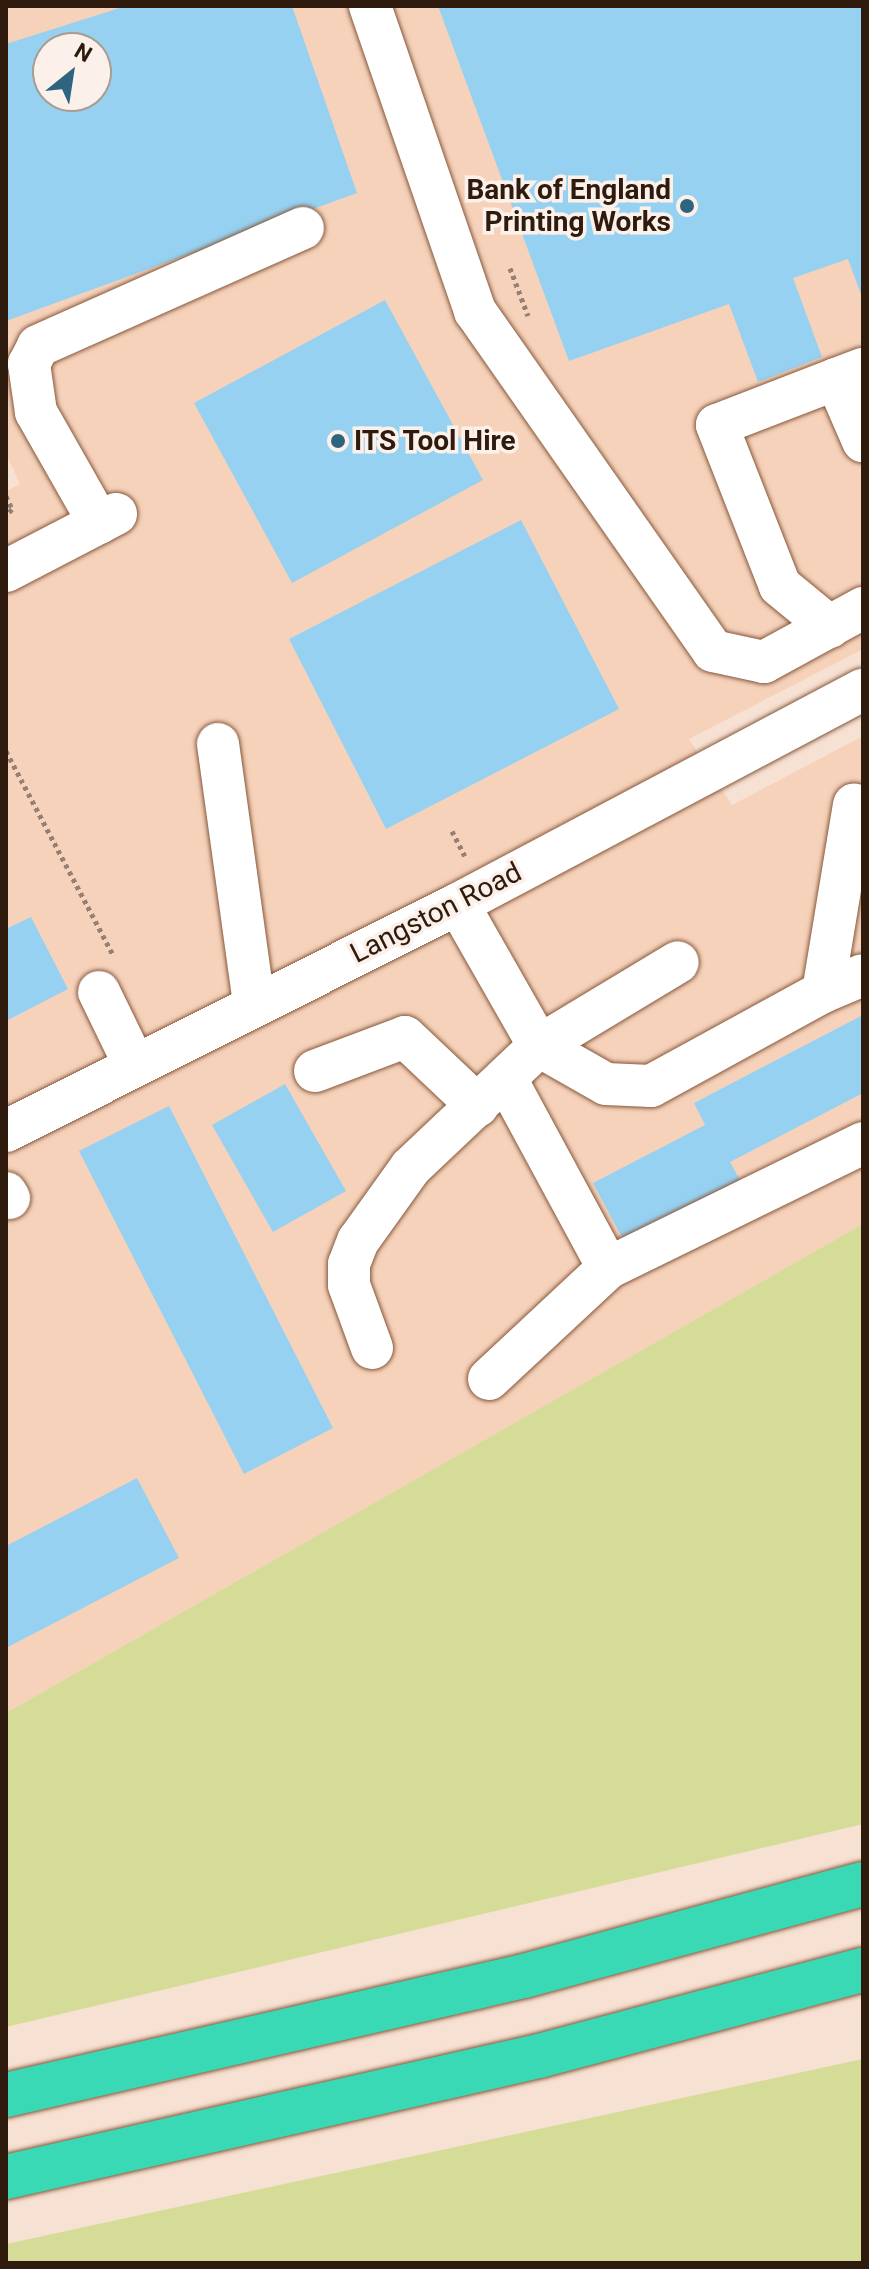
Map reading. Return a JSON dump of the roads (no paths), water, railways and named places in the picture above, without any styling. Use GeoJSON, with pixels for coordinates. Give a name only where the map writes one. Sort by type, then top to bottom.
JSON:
{"type":"FeatureCollection","features":[{"type":"Feature","properties":{"kind":"highway"},"geometry":{"type":"LineString","coordinates":[[6,2095],[524,1976],[863,1884]]}},
{"type":"Feature","properties":{"kind":"highway"},"geometry":{"type":"LineString","coordinates":[[6,2177],[539,2056],[863,1970]]}},
{"type":"Feature","properties":{"kind":"street"},"geometry":{"type":"LineString","coordinates":[[370,6],[475,311],[713,651],[764,662],[846,618]]}},
{"type":"Feature","properties":{"kind":"street"},"geometry":{"type":"LineString","coordinates":[[7,568],[108,518],[36,412],[29,364],[38,346],[303,228]]}},
{"type":"Feature","properties":{"kind":"street"},"geometry":{"type":"LineString","coordinates":[[846,618],[780,586],[766,557],[717,425],[850,374],[863,441]]}},
{"type":"Feature","properties":{"kind":"street","name":"Langston Road"},"geometry":{"type":"LineString","coordinates":[[6,1131],[458,904],[863,690]]}},
{"type":"Feature","properties":{"kind":"street"},"geometry":{"type":"LineString","coordinates":[[218,744],[254,1005]]}},
{"type":"Feature","properties":{"kind":"street"},"geometry":{"type":"LineString","coordinates":[[823,992],[854,805]]}},
{"type":"Feature","properties":{"kind":"street"},"geometry":{"type":"LineString","coordinates":[[458,904],[539,1046],[606,1084],[651,1086],[823,992],[863,975]]}},
{"type":"Feature","properties":{"kind":"street"},"geometry":{"type":"LineString","coordinates":[[372,1348],[349,1285],[349,1264],[358,1241],[411,1167],[539,1046],[678,962]]}},
{"type":"Feature","properties":{"kind":"street"},"geometry":{"type":"LineString","coordinates":[[110,981],[135,1066]]}},
{"type":"Feature","properties":{"kind":"street"},"geometry":{"type":"LineString","coordinates":[[315,1071],[405,1037],[492,1093],[608,1268]]}},
{"type":"Feature","properties":{"kind":"street"},"geometry":{"type":"LineString","coordinates":[[489,1379],[608,1268],[863,1143]]}},
{"type":"Feature","properties":{"kind":"place","name":"Bank of England Printing Works"},"geometry":{"type":"Point","coordinates":[687,206]}},
{"type":"Feature","properties":{"kind":"place","name":"ITS Tool Hire"},"geometry":{"type":"Point","coordinates":[338,441]}}]}
